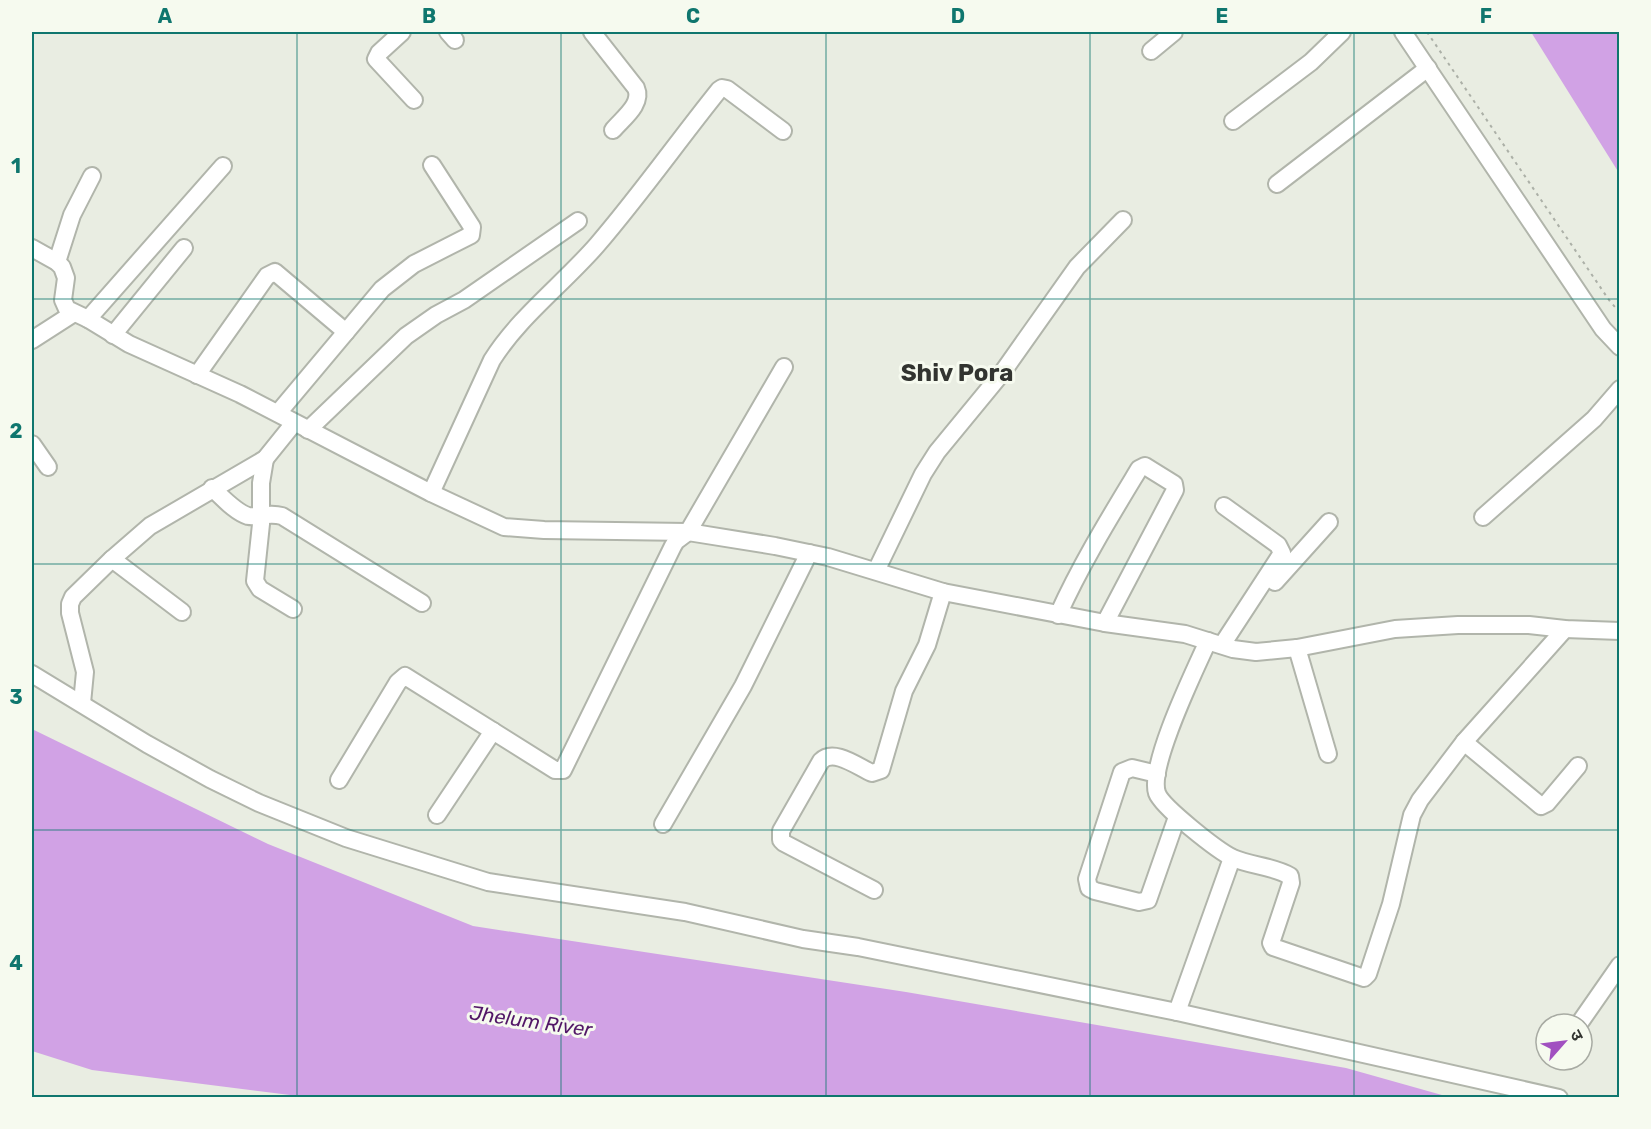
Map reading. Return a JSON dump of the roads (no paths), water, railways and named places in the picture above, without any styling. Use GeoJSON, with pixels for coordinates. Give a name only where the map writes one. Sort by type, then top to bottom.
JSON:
{"type":"FeatureCollection","features":[{"type":"Feature","properties":{"kind":"street"},"geometry":{"type":"LineString","coordinates":[[402,32],[376,58],[414,100]]}},
{"type":"Feature","properties":{"kind":"street"},"geometry":{"type":"LineString","coordinates":[[592,32],[638,93],[636,104],[613,130]]}},
{"type":"Feature","properties":{"kind":"street"},"geometry":{"type":"LineString","coordinates":[[1151,51],[1174,32]]}},
{"type":"Feature","properties":{"kind":"street"},"geometry":{"type":"LineString","coordinates":[[1233,121],[1311,63],[1342,32]]}},
{"type":"Feature","properties":{"kind":"street"},"geometry":{"type":"LineString","coordinates":[[1403,32],[1602,329],[1620,347]]}},
{"type":"Feature","properties":{"kind":"street"},"geometry":{"type":"LineString","coordinates":[[1277,184],[1428,68]]}},
{"type":"Feature","properties":{"kind":"street"},"geometry":{"type":"LineString","coordinates":[[431,494],[492,360],[504,341],[596,247],[719,90],[727,89],[783,130]]}},
{"type":"Feature","properties":{"kind":"street"},"geometry":{"type":"LineString","coordinates":[[278,413],[382,290],[396,277],[414,264],[468,237],[473,232],[432,165]]}},
{"type":"Feature","properties":{"kind":"street"},"geometry":{"type":"LineString","coordinates":[[32,340],[81,316],[223,166]]}},
{"type":"Feature","properties":{"kind":"street"},"geometry":{"type":"LineString","coordinates":[[57,262],[68,224],[92,176]]}},
{"type":"Feature","properties":{"kind":"street"},"geometry":{"type":"LineString","coordinates":[[876,571],[923,474],[937,452],[1002,373],[1077,267],[1123,220]]}},
{"type":"Feature","properties":{"kind":"street"},"geometry":{"type":"LineString","coordinates":[[82,704],[84,672],[72,625],[70,604],[73,597],[112,559],[150,526],[265,459],[406,336],[436,315],[465,300],[578,221]]}},
{"type":"Feature","properties":{"kind":"street"},"geometry":{"type":"LineString","coordinates":[[32,248],[62,267],[66,278],[64,305],[113,335],[278,413],[431,494],[504,527],[544,530],[688,532],[809,553],[943,592],[1058,615],[1185,634],[1221,645],[1256,652],[1297,648],[1395,629],[1458,625],[1528,625],[1620,631]]}},
{"type":"Feature","properties":{"kind":"street"},"geometry":{"type":"LineString","coordinates":[[113,335],[184,248]]}},
{"type":"Feature","properties":{"kind":"street"},"geometry":{"type":"LineString","coordinates":[[197,375],[267,276],[274,272],[346,332]]}},
{"type":"Feature","properties":{"kind":"street"},"geometry":{"type":"LineString","coordinates":[[339,780],[398,682],[405,676],[555,770],[563,770],[673,546],[688,532],[784,367]]}},
{"type":"Feature","properties":{"kind":"street"},"geometry":{"type":"LineString","coordinates":[[1483,517],[1594,419],[1620,389]]}},
{"type":"Feature","properties":{"kind":"street"},"geometry":{"type":"LineString","coordinates":[[32,444],[48,467]]}},
{"type":"Feature","properties":{"kind":"street"},"geometry":{"type":"LineString","coordinates":[[265,459],[261,483],[256,584],[260,589],[293,609]]}},
{"type":"Feature","properties":{"kind":"street"},"geometry":{"type":"LineString","coordinates":[[1058,615],[1076,575],[1099,535],[1139,469],[1145,466],[1174,483],[1175,490],[1105,623]]}},
{"type":"Feature","properties":{"kind":"street"},"geometry":{"type":"LineString","coordinates":[[212,488],[241,513],[249,516],[261,514],[282,516],[422,603]]}},
{"type":"Feature","properties":{"kind":"street"},"geometry":{"type":"LineString","coordinates":[[1224,506],[1278,545],[1282,552],[1221,645],[1161,757],[1156,787],[1161,802],[1177,817],[1232,858],[1288,874],[1291,878],[1271,943],[1273,947],[1364,978],[1368,974],[1391,903],[1412,815],[1428,787],[1464,742],[1565,629]]}},
{"type":"Feature","properties":{"kind":"street"},"geometry":{"type":"LineString","coordinates":[[1221,645],[1249,619],[1284,571],[1329,522]]}},
{"type":"Feature","properties":{"kind":"street"},"geometry":{"type":"LineString","coordinates":[[663,824],[743,686],[809,553]]}},
{"type":"Feature","properties":{"kind":"street"},"geometry":{"type":"LineString","coordinates":[[112,559],[182,612]]}},
{"type":"Feature","properties":{"kind":"street"},"geometry":{"type":"LineString","coordinates":[[874,890],[784,843],[780,835],[820,761],[825,757],[834,756],[872,773],[881,771],[904,691],[923,654],[943,592]]}},
{"type":"Feature","properties":{"kind":"street"},"geometry":{"type":"LineString","coordinates":[[1297,648],[1328,754]]}},
{"type":"Feature","properties":{"kind":"street"},"geometry":{"type":"LineString","coordinates":[[32,674],[147,744],[259,803],[346,838],[488,882],[685,912],[802,939],[858,947],[1177,1012],[1559,1098]]}},
{"type":"Feature","properties":{"kind":"street"},"geometry":{"type":"LineString","coordinates":[[437,815],[494,731]]}},
{"type":"Feature","properties":{"kind":"street"},"geometry":{"type":"LineString","coordinates":[[1464,742],[1541,806],[1548,803],[1578,765]]}},
{"type":"Feature","properties":{"kind":"street"},"geometry":{"type":"LineString","coordinates":[[1157,774],[1132,768],[1122,772],[1087,879],[1089,888],[1139,902],[1148,900],[1177,817]]}},
{"type":"Feature","properties":{"kind":"street"},"geometry":{"type":"LineString","coordinates":[[1177,1012],[1232,858]]}},
{"type":"Feature","properties":{"kind":"street"},"geometry":{"type":"LineString","coordinates":[[1587,1012],[1620,965]]}},
{"type":"Feature","properties":{"kind":"water"},"geometry":{"type":"Polygon","coordinates":[[[1531,32],[1619,32],[1619,173],[1531,32]]]}},
{"type":"Feature","properties":{"kind":"water","name":"Jhelum River"},"geometry":{"type":"Polygon","coordinates":[[[32,729],[268,844],[473,926],[906,992],[1346,1068],[1449,1097],[314,1098],[92,1070],[32,1051],[32,729]]]}},
{"type":"Feature","properties":{"kind":"district","name":"Shiv Pora"},"geometry":{"type":"Point","coordinates":[957,373]}}]}
